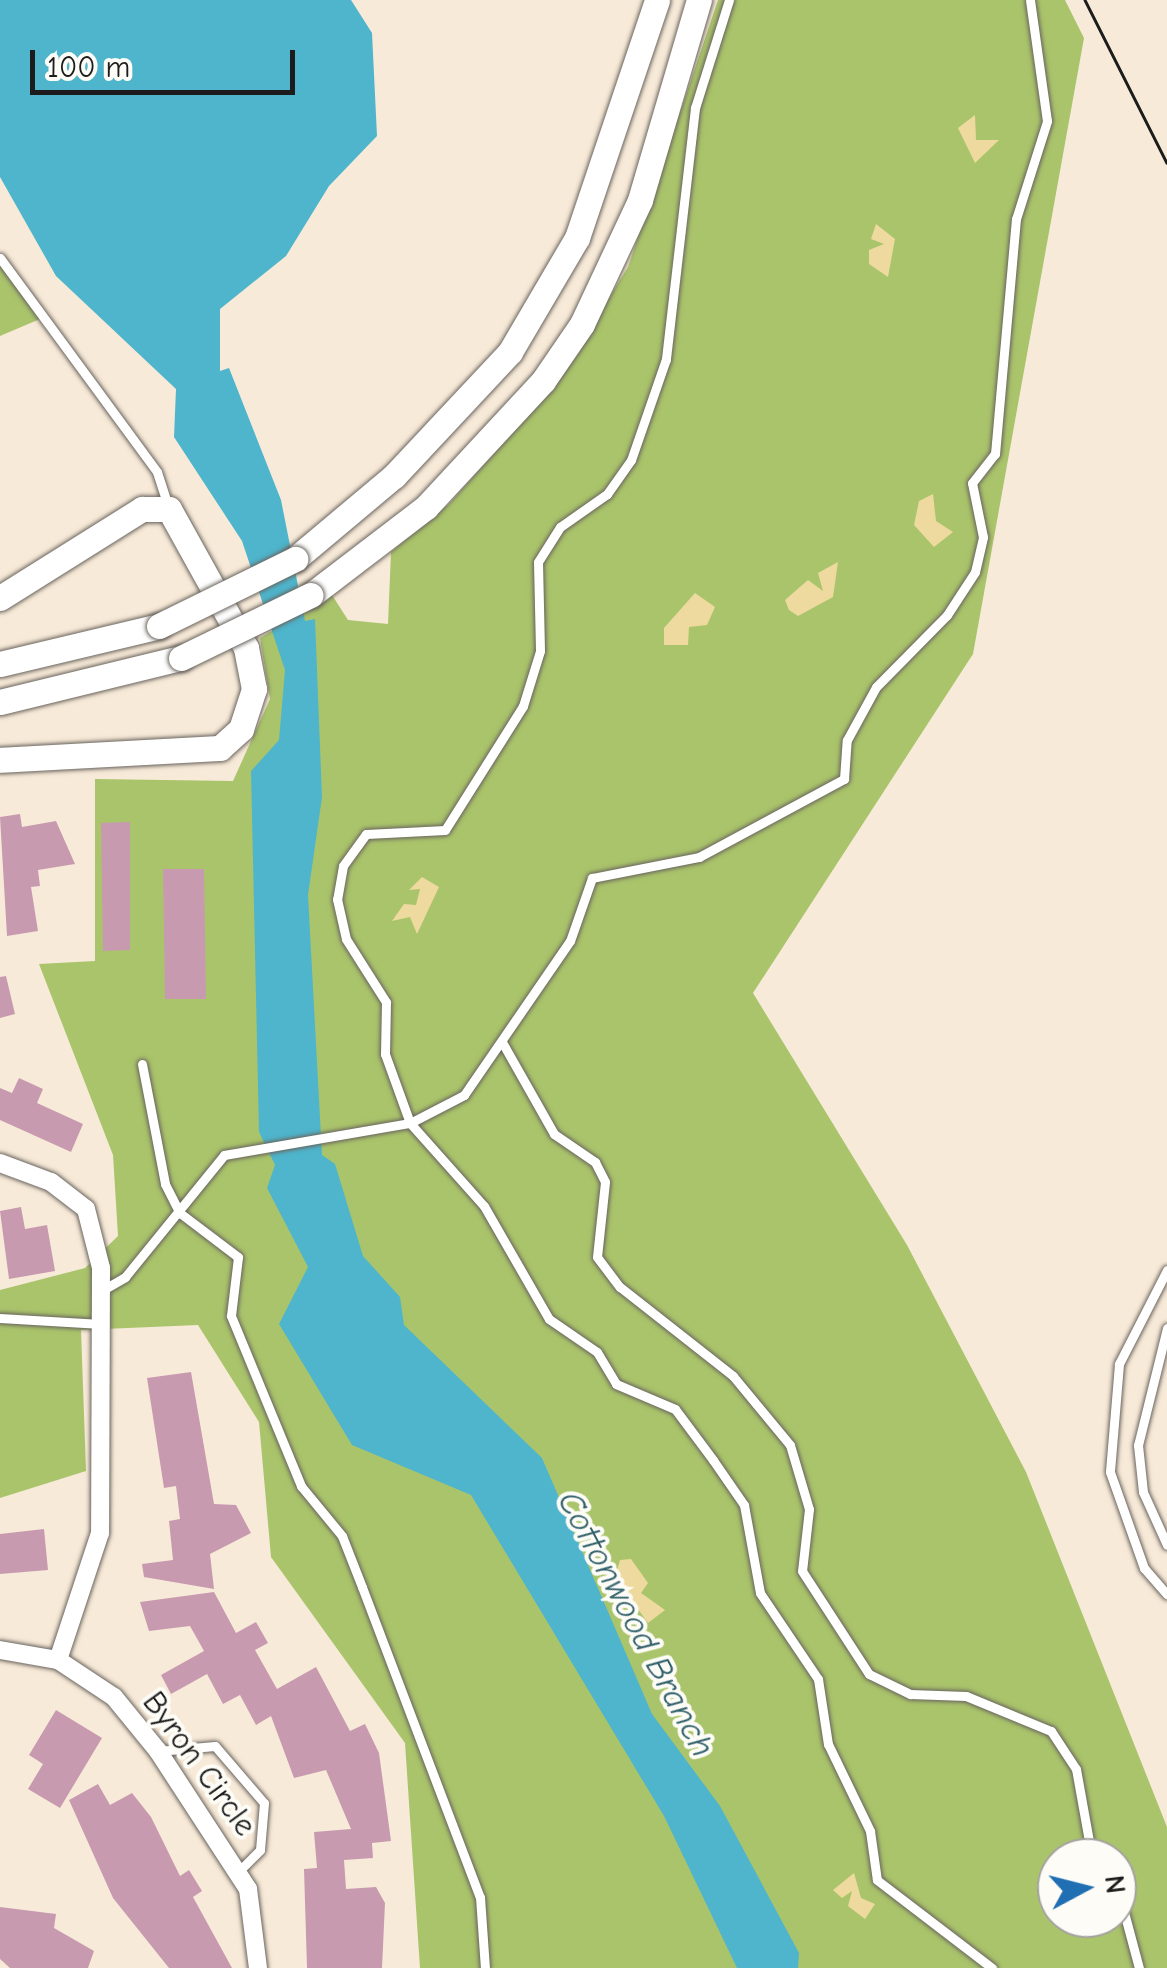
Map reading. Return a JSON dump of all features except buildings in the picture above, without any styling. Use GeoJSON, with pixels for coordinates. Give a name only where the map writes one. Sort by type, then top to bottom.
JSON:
{"type":"FeatureCollection","features":[{"type":"Feature","properties":{"kind":"main road"},"geometry":{"type":"LineString","coordinates":[[0,664],[159,626],[295,559],[394,476],[510,352],[577,238],[656,0]]}},
{"type":"Feature","properties":{"kind":"main road"},"geometry":{"type":"LineString","coordinates":[[0,702],[181,658],[311,595],[426,507],[543,381],[582,324],[640,200],[699,0]]}},
{"type":"Feature","properties":{"kind":"main road"},"geometry":{"type":"LineString","coordinates":[[0,598],[142,509],[169,509],[252,668],[242,730],[204,752],[0,760]]}},
{"type":"Feature","properties":{"kind":"street"},"geometry":{"type":"LineString","coordinates":[[0,1163],[51,1182],[86,1209],[101,1268],[100,1533],[58,1660],[0,1650]]}},
{"type":"Feature","properties":{"kind":"street","name":"Byron Circle"},"geometry":{"type":"LineString","coordinates":[[58,1660],[114,1697],[158,1750],[238,1872],[258,1924],[258,1968]]}},
{"type":"Feature","properties":{"kind":"lane"},"geometry":{"type":"LineString","coordinates":[[730,0],[694,108],[666,359],[631,460],[607,494],[560,527],[538,562],[540,651],[523,706],[445,830],[425,838],[383,828],[342,866],[337,899],[346,939],[386,1002],[385,1054],[410,1123],[484,1206],[550,1319],[597,1352],[616,1384],[675,1409],[744,1505],[760,1594],[818,1678],[828,1744],[870,1830],[876,1880],[992,1968]]}},
{"type":"Feature","properties":{"kind":"lane"},"geometry":{"type":"LineString","coordinates":[[101,1291],[180,1212],[224,1155],[254,1146],[410,1123],[464,1095],[570,941],[592,878],[698,857],[844,779],[847,740],[876,687],[915,654],[975,572],[983,537],[972,483],[994,454],[1016,219],[1047,121],[1030,0]]}},
{"type":"Feature","properties":{"kind":"lane"},"geometry":{"type":"LineString","coordinates":[[0,258],[157,472],[169,509]]}},
{"type":"Feature","properties":{"kind":"lane"},"geometry":{"type":"LineString","coordinates":[[502,1042],[554,1134],[595,1162],[605,1182],[597,1257],[620,1288],[733,1376],[790,1445],[809,1509],[802,1571],[869,1674],[910,1694],[966,1696],[1051,1731],[1076,1769],[1088,1838]]}},
{"type":"Feature","properties":{"kind":"lane"},"geometry":{"type":"LineString","coordinates":[[142,1064],[165,1184],[180,1212],[238,1257],[230,1316],[301,1486],[342,1536],[362,1587],[480,1897],[485,1968]]}},
{"type":"Feature","properties":{"kind":"lane"},"geometry":{"type":"LineString","coordinates":[[1167,1270],[1120,1364],[1110,1452],[1121,1518],[1167,1594]]}},
{"type":"Feature","properties":{"kind":"lane"},"geometry":{"type":"LineString","coordinates":[[0,1318],[101,1324]]}},
{"type":"Feature","properties":{"kind":"lane"},"geometry":{"type":"LineString","coordinates":[[1167,1328],[1142,1397],[1138,1445],[1144,1492],[1167,1544]]}},
{"type":"Feature","properties":{"kind":"lane"},"geometry":{"type":"LineString","coordinates":[[158,1750],[215,1746],[264,1803],[260,1850],[238,1872]]}},
{"type":"Feature","properties":{"kind":"lane"},"geometry":{"type":"LineString","coordinates":[[1131,1938],[1139,1968]]}},
{"type":"Feature","properties":{"kind":"green space"},"geometry":{"type":"Polygon","coordinates":[[[718,0],[1065,0],[1084,38],[973,654],[753,993],[907,1245],[1026,1472],[1167,1827],[1167,1968],[420,1968],[405,1743],[271,1557],[259,1422],[198,1325],[81,1330],[86,1471],[0,1498],[0,1290],[85,1268],[118,1236],[113,1155],[39,964],[95,961],[95,779],[233,781],[270,699],[260,638],[332,595],[348,620],[388,624],[391,552],[449,504],[555,385],[628,267],[718,0]]]}},
{"type":"Feature","properties":{"kind":"green space"},"geometry":{"type":"Polygon","coordinates":[[[0,259],[40,319],[0,336],[0,259]]]}},
{"type":"Feature","properties":{"kind":"sand"},"geometry":{"type":"Polygon","coordinates":[[[975,115],[976,140],[999,140],[975,163],[958,128],[975,115]]]}},
{"type":"Feature","properties":{"kind":"sand"},"geometry":{"type":"Polygon","coordinates":[[[876,224],[895,239],[888,277],[869,264],[869,250],[884,244],[871,239],[876,224]]]}},
{"type":"Feature","properties":{"kind":"sand"},"geometry":{"type":"Polygon","coordinates":[[[933,494],[936,521],[953,532],[934,547],[914,525],[919,501],[933,494]]]}},
{"type":"Feature","properties":{"kind":"sand"},"geometry":{"type":"Polygon","coordinates":[[[838,562],[833,597],[798,616],[789,610],[785,600],[808,580],[823,591],[818,573],[838,562]]]}},
{"type":"Feature","properties":{"kind":"sand"},"geometry":{"type":"Polygon","coordinates":[[[695,593],[715,607],[707,625],[689,627],[688,645],[664,645],[664,628],[695,593]]]}},
{"type":"Feature","properties":{"kind":"sand"},"geometry":{"type":"Polygon","coordinates":[[[422,877],[439,887],[417,934],[410,917],[392,921],[404,904],[416,905],[420,889],[409,890],[422,877]]]}},
{"type":"Feature","properties":{"kind":"sand"},"geometry":{"type":"Polygon","coordinates":[[[631,1559],[648,1583],[641,1593],[665,1610],[648,1623],[615,1577],[620,1560],[631,1559]]]}},
{"type":"Feature","properties":{"kind":"sand"},"geometry":{"type":"Polygon","coordinates":[[[854,1873],[861,1898],[875,1904],[865,1919],[848,1906],[852,1891],[842,1898],[833,1890],[854,1873]]]}},
{"type":"Feature","properties":{"kind":"water"},"geometry":{"type":"Polygon","coordinates":[[[0,0],[351,0],[372,33],[377,136],[329,186],[286,256],[220,309],[220,371],[229,368],[281,500],[305,621],[315,619],[322,797],[308,895],[322,1155],[335,1164],[363,1256],[400,1297],[404,1325],[542,1458],[652,1714],[720,1806],[799,1953],[798,1968],[737,1968],[664,1816],[471,1495],[352,1445],[279,1324],[308,1267],[267,1188],[275,1165],[259,1132],[251,771],[279,740],[285,670],[242,541],[174,437],[176,389],[56,276],[0,177],[0,0]]]}},
{"type":"Feature","properties":{"kind":"tram line"},"geometry":{"type":"LineString","coordinates":[[1085,0],[1167,163]]}},
{"type":"Feature","properties":{"kind":"water label","name":"Cottonwood Branch"},"geometry":{"type":"Point","coordinates":[636,1624]}}]}
